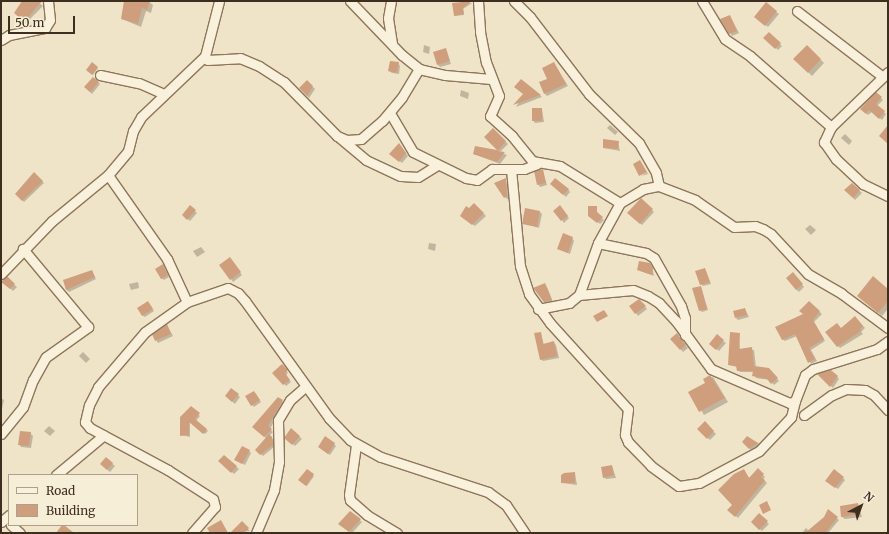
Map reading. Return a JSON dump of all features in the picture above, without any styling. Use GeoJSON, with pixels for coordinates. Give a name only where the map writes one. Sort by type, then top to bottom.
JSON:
{"type":"FeatureCollection","features":[{"type":"Feature","properties":{"kind":"street"},"geometry":{"type":"LineString","coordinates":[[1,40],[8,35],[47,26],[50,20],[48,1]]}},
{"type":"Feature","properties":{"kind":"street"},"geometry":{"type":"LineString","coordinates":[[1,274],[23,249],[52,221],[108,175],[128,151],[136,124],[164,94],[205,56],[219,1]]}},
{"type":"Feature","properties":{"kind":"street"},"geometry":{"type":"LineString","coordinates":[[350,1],[419,69],[445,75],[491,78]]}},
{"type":"Feature","properties":{"kind":"street"},"geometry":{"type":"LineString","coordinates":[[391,1],[388,18],[392,44]]}},
{"type":"Feature","properties":{"kind":"street"},"geometry":{"type":"LineString","coordinates":[[478,1],[480,32],[491,78],[499,96],[490,116],[537,164]]}},
{"type":"Feature","properties":{"kind":"street"},"geometry":{"type":"LineString","coordinates":[[514,1],[530,17],[588,94],[639,143],[656,173],[659,186]]}},
{"type":"Feature","properties":{"kind":"street"},"geometry":{"type":"LineString","coordinates":[[702,1],[725,39],[750,56],[831,127]]}},
{"type":"Feature","properties":{"kind":"street"},"geometry":{"type":"LineString","coordinates":[[797,11],[885,75],[831,127],[824,142],[825,146],[863,184],[888,196]]}},
{"type":"Feature","properties":{"kind":"street"},"geometry":{"type":"LineString","coordinates":[[207,60],[240,58],[259,66],[284,82],[337,136],[366,160],[401,176],[418,177],[437,165]]}},
{"type":"Feature","properties":{"kind":"street"},"geometry":{"type":"LineString","coordinates":[[337,136],[347,140],[361,138],[390,113],[419,69]]}},
{"type":"Feature","properties":{"kind":"street"},"geometry":{"type":"LineString","coordinates":[[100,75],[116,76],[164,94]]}},
{"type":"Feature","properties":{"kind":"street"},"geometry":{"type":"LineString","coordinates":[[390,113],[409,147],[418,155],[437,165],[473,180],[480,178],[492,169],[524,169],[537,164],[560,166],[620,203]]}},
{"type":"Feature","properties":{"kind":"street"},"geometry":{"type":"LineString","coordinates":[[511,169],[520,266],[529,294],[538,309],[628,409],[625,435],[633,451],[679,486],[699,483],[759,451],[791,417],[801,382],[813,369],[841,358],[876,349],[888,341]]}},
{"type":"Feature","properties":{"kind":"street"},"geometry":{"type":"LineString","coordinates":[[108,175],[167,259],[187,302]]}},
{"type":"Feature","properties":{"kind":"street"},"geometry":{"type":"LineString","coordinates":[[538,309],[569,303],[579,295],[598,243],[620,203],[643,189],[659,186],[695,200],[734,227],[756,226],[771,234],[808,274],[842,294],[888,328]]}},
{"type":"Feature","properties":{"kind":"street"},"geometry":{"type":"LineString","coordinates":[[598,243],[646,253],[654,258],[681,306],[685,318],[685,335]]}},
{"type":"Feature","properties":{"kind":"street"},"geometry":{"type":"LineString","coordinates":[[1,434],[23,407],[33,380],[46,357],[88,327],[23,249]]}},
{"type":"Feature","properties":{"kind":"street"},"geometry":{"type":"LineString","coordinates":[[192,533],[202,529],[215,507],[213,499],[168,470],[90,428],[85,422],[89,405],[98,388],[145,332],[187,302],[224,288],[238,293],[328,418],[356,444],[381,457],[488,492],[506,505],[524,533]]}},
{"type":"Feature","properties":{"kind":"street"},"geometry":{"type":"LineString","coordinates":[[579,295],[625,290],[642,293],[664,308],[705,363],[716,372],[790,403],[795,401]]}},
{"type":"Feature","properties":{"kind":"street"},"geometry":{"type":"LineString","coordinates":[[256,533],[274,490],[279,462],[278,420],[290,400],[306,386]]}},
{"type":"Feature","properties":{"kind":"street"},"geometry":{"type":"LineString","coordinates":[[804,415],[832,395],[846,389],[869,392],[879,399],[888,410]]}},
{"type":"Feature","properties":{"kind":"street"},"geometry":{"type":"LineString","coordinates":[[57,474],[104,435]]}},
{"type":"Feature","properties":{"kind":"street"},"geometry":{"type":"LineString","coordinates":[[356,444],[349,495],[350,500],[367,515],[397,533]]}},
{"type":"Feature","properties":{"kind":"street"},"geometry":{"type":"LineString","coordinates":[[12,526],[20,533]]}},
{"type":"Feature","properties":{"kind":"building"},"geometry":{"type":"Polygon","coordinates":[[[22,1],[42,1],[24,22],[14,13],[22,1]]]}},
{"type":"Feature","properties":{"kind":"building"},"geometry":{"type":"Polygon","coordinates":[[[124,1],[150,1],[147,10],[142,8],[138,24],[121,19],[124,1]]]}},
{"type":"Feature","properties":{"kind":"building"},"geometry":{"type":"Polygon","coordinates":[[[472,1],[463,8],[464,14],[454,16],[452,3],[472,1]]]}},
{"type":"Feature","properties":{"kind":"building"},"geometry":{"type":"Polygon","coordinates":[[[766,2],[777,11],[765,26],[754,17],[766,2]]]}},
{"type":"Feature","properties":{"kind":"building"},"geometry":{"type":"Polygon","coordinates":[[[730,15],[737,31],[729,34],[720,19],[730,15]]]}},
{"type":"Feature","properties":{"kind":"building"},"geometry":{"type":"Polygon","coordinates":[[[769,32],[781,43],[775,49],[763,38],[769,32]]]}},
{"type":"Feature","properties":{"kind":"building"},"geometry":{"type":"Polygon","coordinates":[[[807,45],[821,59],[808,73],[793,59],[807,45]]]}},
{"type":"Feature","properties":{"kind":"building"},"geometry":{"type":"Polygon","coordinates":[[[446,48],[450,61],[437,65],[433,52],[446,48]]]}},
{"type":"Feature","properties":{"kind":"building"},"geometry":{"type":"Polygon","coordinates":[[[390,61],[399,62],[397,73],[388,71],[390,61]]]}},
{"type":"Feature","properties":{"kind":"building"},"geometry":{"type":"Polygon","coordinates":[[[92,62],[98,67],[92,75],[86,70],[92,62]]]}},
{"type":"Feature","properties":{"kind":"building"},"geometry":{"type":"Polygon","coordinates":[[[554,62],[566,84],[544,94],[539,82],[547,79],[542,68],[554,62]]]}},
{"type":"Feature","properties":{"kind":"building"},"geometry":{"type":"Polygon","coordinates":[[[93,77],[99,82],[90,92],[84,87],[93,77]]]}},
{"type":"Feature","properties":{"kind":"building"},"geometry":{"type":"Polygon","coordinates":[[[521,79],[541,95],[513,105],[523,94],[514,87],[521,79]]]}},
{"type":"Feature","properties":{"kind":"building"},"geometry":{"type":"Polygon","coordinates":[[[307,80],[313,86],[307,96],[299,88],[307,80]]]}},
{"type":"Feature","properties":{"kind":"building"},"geometry":{"type":"Polygon","coordinates":[[[876,92],[882,97],[876,104],[885,111],[879,119],[869,110],[866,114],[860,109],[876,92]]]}},
{"type":"Feature","properties":{"kind":"building"},"geometry":{"type":"Polygon","coordinates":[[[532,108],[542,108],[542,121],[532,121],[532,108]]]}},
{"type":"Feature","properties":{"kind":"building"},"geometry":{"type":"Polygon","coordinates":[[[888,125],[888,144],[879,136],[888,125]]]}},
{"type":"Feature","properties":{"kind":"building"},"geometry":{"type":"Polygon","coordinates":[[[493,128],[506,141],[498,151],[505,152],[497,162],[473,154],[475,146],[497,150],[484,137],[493,128]]]}},
{"type":"Feature","properties":{"kind":"building"},"geometry":{"type":"Polygon","coordinates":[[[603,139],[619,141],[618,149],[603,148],[603,139]]]}},
{"type":"Feature","properties":{"kind":"building"},"geometry":{"type":"Polygon","coordinates":[[[399,143],[406,153],[399,162],[389,154],[399,143]]]}},
{"type":"Feature","properties":{"kind":"building"},"geometry":{"type":"Polygon","coordinates":[[[640,160],[647,172],[639,176],[633,164],[640,160]]]}},
{"type":"Feature","properties":{"kind":"building"},"geometry":{"type":"Polygon","coordinates":[[[543,169],[546,183],[537,185],[534,171],[543,169]]]}},
{"type":"Feature","properties":{"kind":"building"},"geometry":{"type":"Polygon","coordinates":[[[34,172],[43,181],[22,201],[15,194],[34,172]]]}},
{"type":"Feature","properties":{"kind":"building"},"geometry":{"type":"Polygon","coordinates":[[[506,178],[507,196],[504,198],[494,183],[506,178]]]}},
{"type":"Feature","properties":{"kind":"building"},"geometry":{"type":"Polygon","coordinates":[[[555,178],[569,189],[563,195],[550,184],[555,178]]]}},
{"type":"Feature","properties":{"kind":"building"},"geometry":{"type":"Polygon","coordinates":[[[852,183],[860,190],[853,198],[844,190],[852,183]]]}},
{"type":"Feature","properties":{"kind":"building"},"geometry":{"type":"Polygon","coordinates":[[[641,198],[653,209],[640,224],[627,213],[641,198]]]}},
{"type":"Feature","properties":{"kind":"building"},"geometry":{"type":"Polygon","coordinates":[[[474,203],[484,213],[472,225],[460,216],[466,206],[469,208],[474,203]]]}},
{"type":"Feature","properties":{"kind":"building"},"geometry":{"type":"Polygon","coordinates":[[[190,205],[196,210],[187,220],[182,215],[190,205]]]}},
{"type":"Feature","properties":{"kind":"building"},"geometry":{"type":"Polygon","coordinates":[[[560,205],[568,216],[561,221],[553,211],[560,205]]]}},
{"type":"Feature","properties":{"kind":"building"},"geometry":{"type":"Polygon","coordinates":[[[588,206],[597,206],[597,212],[603,217],[597,223],[588,216],[588,206]]]}},
{"type":"Feature","properties":{"kind":"building"},"geometry":{"type":"Polygon","coordinates":[[[525,208],[540,211],[537,227],[522,224],[525,208]]]}},
{"type":"Feature","properties":{"kind":"building"},"geometry":{"type":"Polygon","coordinates":[[[563,233],[573,237],[568,253],[557,249],[563,233]]]}},
{"type":"Feature","properties":{"kind":"building"},"geometry":{"type":"Polygon","coordinates":[[[230,257],[241,272],[230,280],[219,265],[230,257]]]}},
{"type":"Feature","properties":{"kind":"building"},"geometry":{"type":"Polygon","coordinates":[[[639,261],[650,263],[653,268],[652,275],[637,270],[639,261]]]}},
{"type":"Feature","properties":{"kind":"building"},"geometry":{"type":"Polygon","coordinates":[[[163,264],[168,275],[161,279],[155,269],[163,264]]]}},
{"type":"Feature","properties":{"kind":"building"},"geometry":{"type":"Polygon","coordinates":[[[705,268],[710,282],[700,285],[695,271],[705,268]]]}},
{"type":"Feature","properties":{"kind":"building"},"geometry":{"type":"Polygon","coordinates":[[[92,270],[95,277],[66,290],[63,280],[92,270]]]}},
{"type":"Feature","properties":{"kind":"building"},"geometry":{"type":"Polygon","coordinates":[[[793,272],[803,284],[796,290],[786,278],[793,272]]]}},
{"type":"Feature","properties":{"kind":"building"},"geometry":{"type":"Polygon","coordinates":[[[7,276],[15,284],[10,289],[1,282],[7,276]]]}},
{"type":"Feature","properties":{"kind":"building"},"geometry":{"type":"Polygon","coordinates":[[[873,276],[888,289],[888,301],[878,313],[857,296],[873,276]]]}},
{"type":"Feature","properties":{"kind":"building"},"geometry":{"type":"Polygon","coordinates":[[[545,283],[552,300],[544,302],[533,288],[545,283]]]}},
{"type":"Feature","properties":{"kind":"building"},"geometry":{"type":"Polygon","coordinates":[[[701,286],[707,309],[699,311],[692,288],[701,286]]]}},
{"type":"Feature","properties":{"kind":"building"},"geometry":{"type":"Polygon","coordinates":[[[639,299],[646,306],[635,314],[629,306],[639,299]]]}},
{"type":"Feature","properties":{"kind":"building"},"geometry":{"type":"Polygon","coordinates":[[[148,301],[153,309],[142,316],[137,308],[148,301]]]}},
{"type":"Feature","properties":{"kind":"building"},"geometry":{"type":"Polygon","coordinates":[[[809,301],[820,311],[813,320],[824,339],[809,348],[815,359],[808,363],[795,334],[782,340],[775,327],[803,314],[799,311],[809,301]]]}},
{"type":"Feature","properties":{"kind":"building"},"geometry":{"type":"Polygon","coordinates":[[[745,308],[747,315],[735,318],[733,311],[745,308]]]}},
{"type":"Feature","properties":{"kind":"building"},"geometry":{"type":"Polygon","coordinates":[[[604,310],[608,316],[597,322],[593,316],[604,310]]]}},
{"type":"Feature","properties":{"kind":"building"},"geometry":{"type":"Polygon","coordinates":[[[855,316],[863,326],[860,329],[861,331],[837,347],[825,332],[837,323],[841,328],[855,316]]]}},
{"type":"Feature","properties":{"kind":"building"},"geometry":{"type":"Polygon","coordinates":[[[167,324],[171,334],[155,341],[152,334],[167,324]]]}},
{"type":"Feature","properties":{"kind":"building"},"geometry":{"type":"Polygon","coordinates":[[[541,332],[543,344],[554,341],[557,356],[540,360],[534,333],[541,332]]]}},
{"type":"Feature","properties":{"kind":"building"},"geometry":{"type":"Polygon","coordinates":[[[730,332],[740,333],[739,349],[752,347],[754,366],[769,368],[778,378],[771,384],[767,379],[752,376],[753,371],[737,371],[736,366],[728,365],[730,332]]]}},
{"type":"Feature","properties":{"kind":"building"},"geometry":{"type":"Polygon","coordinates":[[[677,333],[686,345],[680,350],[670,339],[677,333]]]}},
{"type":"Feature","properties":{"kind":"building"},"geometry":{"type":"Polygon","coordinates":[[[717,334],[724,340],[716,350],[709,344],[717,334]]]}},
{"type":"Feature","properties":{"kind":"building"},"geometry":{"type":"Polygon","coordinates":[[[282,364],[288,370],[285,373],[290,380],[283,385],[272,373],[282,364]]]}},
{"type":"Feature","properties":{"kind":"building"},"geometry":{"type":"Polygon","coordinates":[[[831,370],[838,376],[830,387],[817,374],[831,370]]]}},
{"type":"Feature","properties":{"kind":"building"},"geometry":{"type":"Polygon","coordinates":[[[710,375],[725,398],[699,412],[688,392],[705,383],[703,379],[710,375]]]}},
{"type":"Feature","properties":{"kind":"building"},"geometry":{"type":"Polygon","coordinates":[[[231,388],[239,394],[232,402],[225,396],[231,388]]]}},
{"type":"Feature","properties":{"kind":"building"},"geometry":{"type":"Polygon","coordinates":[[[254,391],[260,400],[251,406],[245,396],[254,391]]]}},
{"type":"Feature","properties":{"kind":"building"},"geometry":{"type":"Polygon","coordinates":[[[278,397],[283,400],[268,426],[272,429],[264,437],[252,427],[278,397]]]}},
{"type":"Feature","properties":{"kind":"building"},"geometry":{"type":"Polygon","coordinates":[[[191,406],[200,413],[195,419],[207,429],[203,434],[189,422],[189,435],[180,436],[180,417],[191,406]]]}},
{"type":"Feature","properties":{"kind":"building"},"geometry":{"type":"Polygon","coordinates":[[[705,421],[714,431],[707,439],[697,429],[705,421]]]}},
{"type":"Feature","properties":{"kind":"building"},"geometry":{"type":"Polygon","coordinates":[[[291,428],[300,436],[292,445],[284,438],[291,428]]]}},
{"type":"Feature","properties":{"kind":"building"},"geometry":{"type":"Polygon","coordinates":[[[20,431],[31,432],[29,446],[18,445],[20,431]]]}},
{"type":"Feature","properties":{"kind":"building"},"geometry":{"type":"Polygon","coordinates":[[[269,434],[272,437],[273,445],[260,455],[255,450],[269,434]]]}},
{"type":"Feature","properties":{"kind":"building"},"geometry":{"type":"Polygon","coordinates":[[[325,436],[335,443],[328,454],[318,447],[325,436]]]}},
{"type":"Feature","properties":{"kind":"building"},"geometry":{"type":"Polygon","coordinates":[[[747,436],[758,443],[749,449],[742,442],[747,436]]]}},
{"type":"Feature","properties":{"kind":"building"},"geometry":{"type":"Polygon","coordinates":[[[242,446],[250,450],[242,464],[234,460],[242,446]]]}},
{"type":"Feature","properties":{"kind":"building"},"geometry":{"type":"Polygon","coordinates":[[[224,455],[237,466],[231,473],[218,461],[224,455]]]}},
{"type":"Feature","properties":{"kind":"building"},"geometry":{"type":"Polygon","coordinates":[[[106,457],[113,463],[107,470],[100,464],[106,457]]]}},
{"type":"Feature","properties":{"kind":"building"},"geometry":{"type":"Polygon","coordinates":[[[612,465],[614,475],[603,478],[601,467],[612,465]]]}},
{"type":"Feature","properties":{"kind":"building"},"geometry":{"type":"Polygon","coordinates":[[[758,468],[764,474],[761,477],[765,480],[735,517],[727,510],[732,505],[718,490],[734,474],[744,469],[749,478],[758,468]]]}},
{"type":"Feature","properties":{"kind":"building"},"geometry":{"type":"Polygon","coordinates":[[[307,469],[314,474],[306,486],[298,480],[307,469]]]}},
{"type":"Feature","properties":{"kind":"building"},"geometry":{"type":"Polygon","coordinates":[[[834,469],[844,477],[835,488],[825,481],[834,469]]]}},
{"type":"Feature","properties":{"kind":"building"},"geometry":{"type":"Polygon","coordinates":[[[575,472],[575,483],[561,483],[561,475],[564,473],[575,472]]]}},
{"type":"Feature","properties":{"kind":"building"},"geometry":{"type":"Polygon","coordinates":[[[767,501],[771,510],[763,514],[759,505],[767,501]]]}},
{"type":"Feature","properties":{"kind":"building"},"geometry":{"type":"Polygon","coordinates":[[[858,503],[860,514],[841,517],[840,506],[858,503]]]}},
{"type":"Feature","properties":{"kind":"building"},"geometry":{"type":"Polygon","coordinates":[[[828,509],[838,517],[825,533],[805,533],[824,517],[828,509]]]}},
{"type":"Feature","properties":{"kind":"building"},"geometry":{"type":"Polygon","coordinates":[[[350,511],[361,519],[349,532],[338,524],[350,511]]]}},
{"type":"Feature","properties":{"kind":"building"},"geometry":{"type":"Polygon","coordinates":[[[759,513],[768,521],[759,530],[751,522],[759,513]]]}},
{"type":"Feature","properties":{"kind":"building"},"geometry":{"type":"Polygon","coordinates":[[[221,520],[228,533],[210,533],[207,528],[221,520]]]}},
{"type":"Feature","properties":{"kind":"building"},"geometry":{"type":"Polygon","coordinates":[[[242,521],[249,528],[244,533],[230,533],[242,521]]]}},
{"type":"Feature","properties":{"kind":"building"},"geometry":{"type":"Polygon","coordinates":[[[61,526],[65,526],[74,533],[56,533],[61,526]]]}}]}
